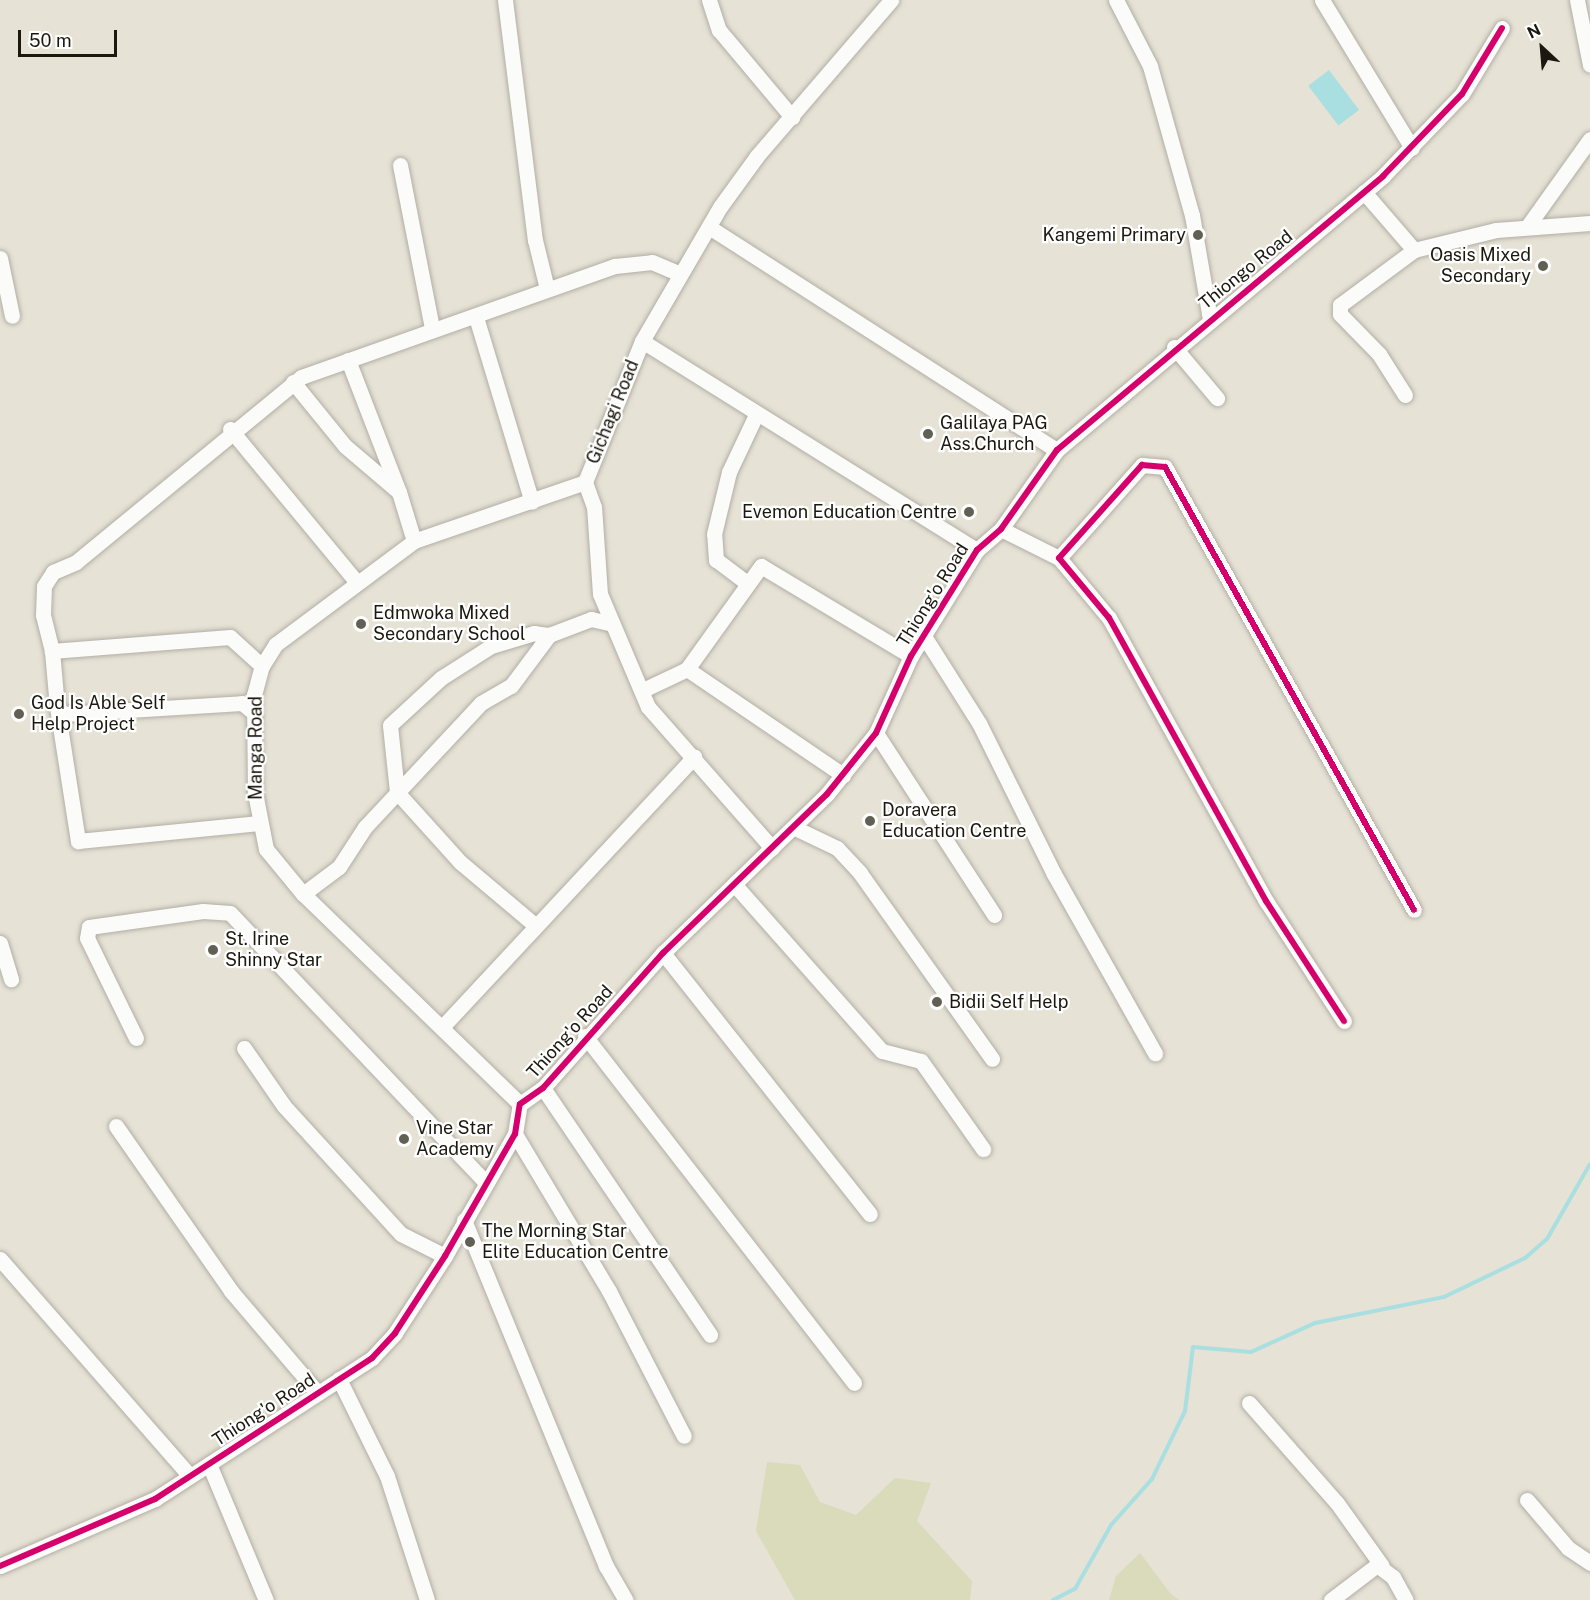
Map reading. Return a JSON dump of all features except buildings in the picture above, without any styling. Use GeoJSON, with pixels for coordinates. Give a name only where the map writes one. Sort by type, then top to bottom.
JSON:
{"type":"FeatureCollection","features":[{"type":"Feature","properties":{"kind":"street"},"geometry":{"type":"LineString","coordinates":[[505,0],[535,240],[547,290]]}},
{"type":"Feature","properties":{"kind":"street"},"geometry":{"type":"LineString","coordinates":[[709,0],[719,30],[792,117]]}},
{"type":"Feature","properties":{"kind":"street","name":"Gichagi Road"},"geometry":{"type":"LineString","coordinates":[[772,848],[648,707],[643,690],[609,623],[596,565],[594,507],[585,482],[642,341],[709,227],[757,156],[891,0]]}},
{"type":"Feature","properties":{"kind":"street"},"geometry":{"type":"LineString","coordinates":[[1116,0],[1150,66],[1192,215],[1210,319]]}},
{"type":"Feature","properties":{"kind":"street"},"geometry":{"type":"LineString","coordinates":[[1322,0],[1412,148]]}},
{"type":"Feature","properties":{"kind":"street"},"geometry":{"type":"LineString","coordinates":[[1577,0],[1590,65]]}},
{"type":"Feature","properties":{"kind":"street","name":"Thiongo Road"},"geometry":{"type":"LineString","coordinates":[[1001,529],[1057,450],[1174,346],[1364,192],[1412,148],[1462,94],[1502,27]]}},
{"type":"Feature","properties":{"kind":"street"},"geometry":{"type":"LineString","coordinates":[[1527,227],[1590,140]]}},
{"type":"Feature","properties":{"kind":"street"},"geometry":{"type":"LineString","coordinates":[[400,165],[432,328]]}},
{"type":"Feature","properties":{"kind":"street"},"geometry":{"type":"LineString","coordinates":[[1364,192],[1414,250]]}},
{"type":"Feature","properties":{"kind":"street"},"geometry":{"type":"LineString","coordinates":[[1406,395],[1379,354],[1340,314],[1340,305],[1414,250],[1527,227],[1590,223]]}},
{"type":"Feature","properties":{"kind":"street"},"geometry":{"type":"LineString","coordinates":[[709,227],[1057,450]]}},
{"type":"Feature","properties":{"kind":"street"},"geometry":{"type":"LineString","coordinates":[[0,258],[12,316]]}},
{"type":"Feature","properties":{"kind":"street"},"geometry":{"type":"LineString","coordinates":[[259,823],[78,841],[57,707],[52,651],[43,615],[44,586],[53,572],[76,562],[230,429],[293,382],[432,328],[476,317],[615,266],[652,262],[680,274]]}},
{"type":"Feature","properties":{"kind":"street"},"geometry":{"type":"LineString","coordinates":[[476,317],[532,502]]}},
{"type":"Feature","properties":{"kind":"street"},"geometry":{"type":"LineString","coordinates":[[642,341],[756,415],[977,550]]}},
{"type":"Feature","properties":{"kind":"street"},"geometry":{"type":"LineString","coordinates":[[1174,346],[1216,398]]}},
{"type":"Feature","properties":{"kind":"street"},"geometry":{"type":"LineString","coordinates":[[348,360],[399,492],[414,541]]}},
{"type":"Feature","properties":{"kind":"street"},"geometry":{"type":"LineString","coordinates":[[293,382],[345,446],[399,492]]}},
{"type":"Feature","properties":{"kind":"street"},"geometry":{"type":"LineString","coordinates":[[747,583],[716,560],[714,534],[729,472],[756,415]]}},
{"type":"Feature","properties":{"kind":"street"},"geometry":{"type":"LineString","coordinates":[[230,429],[355,580]]}},
{"type":"Feature","properties":{"kind":"street"},"geometry":{"type":"LineString","coordinates":[[1059,558],[1142,465],[1165,466],[1414,910]]}},
{"type":"Feature","properties":{"kind":"street","name":"Manga Road"},"geometry":{"type":"LineString","coordinates":[[520,1104],[444,1025],[303,894],[267,849],[259,823],[254,712],[262,666],[276,644],[355,580],[414,541],[585,482]]}},
{"type":"Feature","properties":{"kind":"street"},"geometry":{"type":"LineString","coordinates":[[1001,529],[1059,558],[1109,618],[1260,891],[1344,1022]]}},
{"type":"Feature","properties":{"kind":"street","name":"Thiong'o Road"},"geometry":{"type":"LineString","coordinates":[[0,1566],[155,1499],[372,1358],[395,1333],[445,1256],[484,1180],[515,1134],[520,1104],[543,1088],[585,1036],[663,953],[795,828],[843,774],[876,733],[911,656],[977,550],[1001,529]]}},
{"type":"Feature","properties":{"kind":"street"},"geometry":{"type":"LineString","coordinates":[[643,690],[687,669],[761,566],[911,656]]}},
{"type":"Feature","properties":{"kind":"street"},"geometry":{"type":"LineString","coordinates":[[536,926],[460,862],[397,792],[390,725],[398,715],[441,678],[491,646],[534,633],[549,635],[591,619],[609,623]]}},
{"type":"Feature","properties":{"kind":"street"},"geometry":{"type":"LineString","coordinates":[[303,894],[339,867],[365,827],[482,703],[511,687],[549,635]]}},
{"type":"Feature","properties":{"kind":"street"},"geometry":{"type":"LineString","coordinates":[[924,636],[974,714],[1054,874],[1155,1053]]}},
{"type":"Feature","properties":{"kind":"street"},"geometry":{"type":"LineString","coordinates":[[52,651],[230,637],[262,666]]}},
{"type":"Feature","properties":{"kind":"street"},"geometry":{"type":"LineString","coordinates":[[687,669],[843,774]]}},
{"type":"Feature","properties":{"kind":"street"},"geometry":{"type":"LineString","coordinates":[[57,707],[73,715],[242,703],[254,712]]}},
{"type":"Feature","properties":{"kind":"street"},"geometry":{"type":"LineString","coordinates":[[876,733],[994,915]]}},
{"type":"Feature","properties":{"kind":"street"},"geometry":{"type":"LineString","coordinates":[[444,1025],[694,757]]}},
{"type":"Feature","properties":{"kind":"street"},"geometry":{"type":"LineString","coordinates":[[795,828],[837,848],[860,873],[992,1059]]}},
{"type":"Feature","properties":{"kind":"street"},"geometry":{"type":"LineString","coordinates":[[734,884],[882,1052],[921,1061],[983,1149]]}},
{"type":"Feature","properties":{"kind":"street"},"geometry":{"type":"LineString","coordinates":[[136,1038],[87,938],[89,927],[203,911],[230,913],[484,1180]]}},
{"type":"Feature","properties":{"kind":"street"},"geometry":{"type":"LineString","coordinates":[[0,943],[11,979]]}},
{"type":"Feature","properties":{"kind":"street"},"geometry":{"type":"LineString","coordinates":[[663,953],[870,1214]]}},
{"type":"Feature","properties":{"kind":"street"},"geometry":{"type":"LineString","coordinates":[[585,1036],[854,1383]]}},
{"type":"Feature","properties":{"kind":"street"},"geometry":{"type":"LineString","coordinates":[[244,1048],[284,1106],[401,1234],[445,1256]]}},
{"type":"Feature","properties":{"kind":"street"},"geometry":{"type":"LineString","coordinates":[[543,1088],[710,1335]]}},
{"type":"Feature","properties":{"kind":"street"},"geometry":{"type":"LineString","coordinates":[[116,1126],[231,1291],[317,1392]]}},
{"type":"Feature","properties":{"kind":"street"},"geometry":{"type":"LineString","coordinates":[[515,1134],[609,1291],[684,1436]]}},
{"type":"Feature","properties":{"kind":"street"},"geometry":{"type":"LineString","coordinates":[[464,1220],[606,1566],[627,1600]]}},
{"type":"Feature","properties":{"kind":"street"},"geometry":{"type":"LineString","coordinates":[[0,1259],[190,1476]]}},
{"type":"Feature","properties":{"kind":"street"},"geometry":{"type":"LineString","coordinates":[[339,1380],[387,1476],[427,1600]]}},
{"type":"Feature","properties":{"kind":"street"},"geometry":{"type":"LineString","coordinates":[[1249,1403],[1337,1503],[1407,1600]]}},
{"type":"Feature","properties":{"kind":"street"},"geometry":{"type":"LineString","coordinates":[[209,1464],[266,1600]]}},
{"type":"Feature","properties":{"kind":"street"},"geometry":{"type":"LineString","coordinates":[[1527,1500],[1568,1548],[1590,1563]]}},
{"type":"Feature","properties":{"kind":"street"},"geometry":{"type":"LineString","coordinates":[[1331,1600],[1382,1566]]}},
{"type":"Feature","properties":{"kind":"green space"},"geometry":{"type":"Polygon","coordinates":[[[767,1462],[800,1465],[820,1502],[856,1515],[895,1478],[931,1483],[917,1521],[972,1581],[970,1600],[795,1600],[756,1531],[767,1462]]]}},
{"type":"Feature","properties":{"kind":"green space"},"geometry":{"type":"Polygon","coordinates":[[[1140,1553],[1170,1593],[1179,1600],[1109,1600],[1116,1576],[1140,1553]]]}},
{"type":"Feature","properties":{"kind":"water"},"geometry":{"type":"Polygon","coordinates":[[[1329,70],[1359,110],[1338,126],[1308,86],[1329,70]]]}},
{"type":"Feature","properties":{"kind":"waterway"},"geometry":{"type":"LineString","coordinates":[[1053,1600],[1075,1589],[1111,1525],[1152,1479],[1185,1411],[1193,1347],[1251,1352],[1315,1323],[1444,1297],[1525,1258],[1547,1239],[1590,1164]]}},
{"type":"Feature","properties":{"kind":"cycle path"},"geometry":{"type":"LineString","coordinates":[[0,1566],[155,1499],[372,1358],[395,1333],[445,1256],[515,1134],[520,1104],[543,1088],[663,953],[827,794],[876,733],[911,656],[977,550],[1001,529],[1057,450],[1383,176],[1462,94],[1502,28]]}},
{"type":"Feature","properties":{"kind":"cycle path"},"geometry":{"type":"LineString","coordinates":[[1344,1021],[1266,901],[1109,618],[1059,558],[1142,465],[1165,467],[1414,910]]}},
{"type":"Feature","properties":{"kind":"place","name":"Kangemi Primary"},"geometry":{"type":"Point","coordinates":[1198,235]}},
{"type":"Feature","properties":{"kind":"place","name":"Oasis Mixed Secondary"},"geometry":{"type":"Point","coordinates":[1543,266]}},
{"type":"Feature","properties":{"kind":"place","name":"Galilaya PAG Ass.Church"},"geometry":{"type":"Point","coordinates":[928,434]}},
{"type":"Feature","properties":{"kind":"place","name":"Evemon Education Centre"},"geometry":{"type":"Point","coordinates":[969,512]}},
{"type":"Feature","properties":{"kind":"place","name":"Edmwoka Mixed Secondary School"},"geometry":{"type":"Point","coordinates":[361,624]}},
{"type":"Feature","properties":{"kind":"place","name":"God Is Able Self Help Project"},"geometry":{"type":"Point","coordinates":[19,714]}},
{"type":"Feature","properties":{"kind":"place","name":"Doravera Education Centre"},"geometry":{"type":"Point","coordinates":[870,821]}},
{"type":"Feature","properties":{"kind":"place","name":"St. Irine Shinny Star"},"geometry":{"type":"Point","coordinates":[213,950]}},
{"type":"Feature","properties":{"kind":"place","name":"Bidii Self Help"},"geometry":{"type":"Point","coordinates":[937,1002]}},
{"type":"Feature","properties":{"kind":"place","name":"Vine Star Academy"},"geometry":{"type":"Point","coordinates":[404,1139]}},
{"type":"Feature","properties":{"kind":"place","name":"The Morning Star Elite Education Centre"},"geometry":{"type":"Point","coordinates":[470,1242]}}]}
